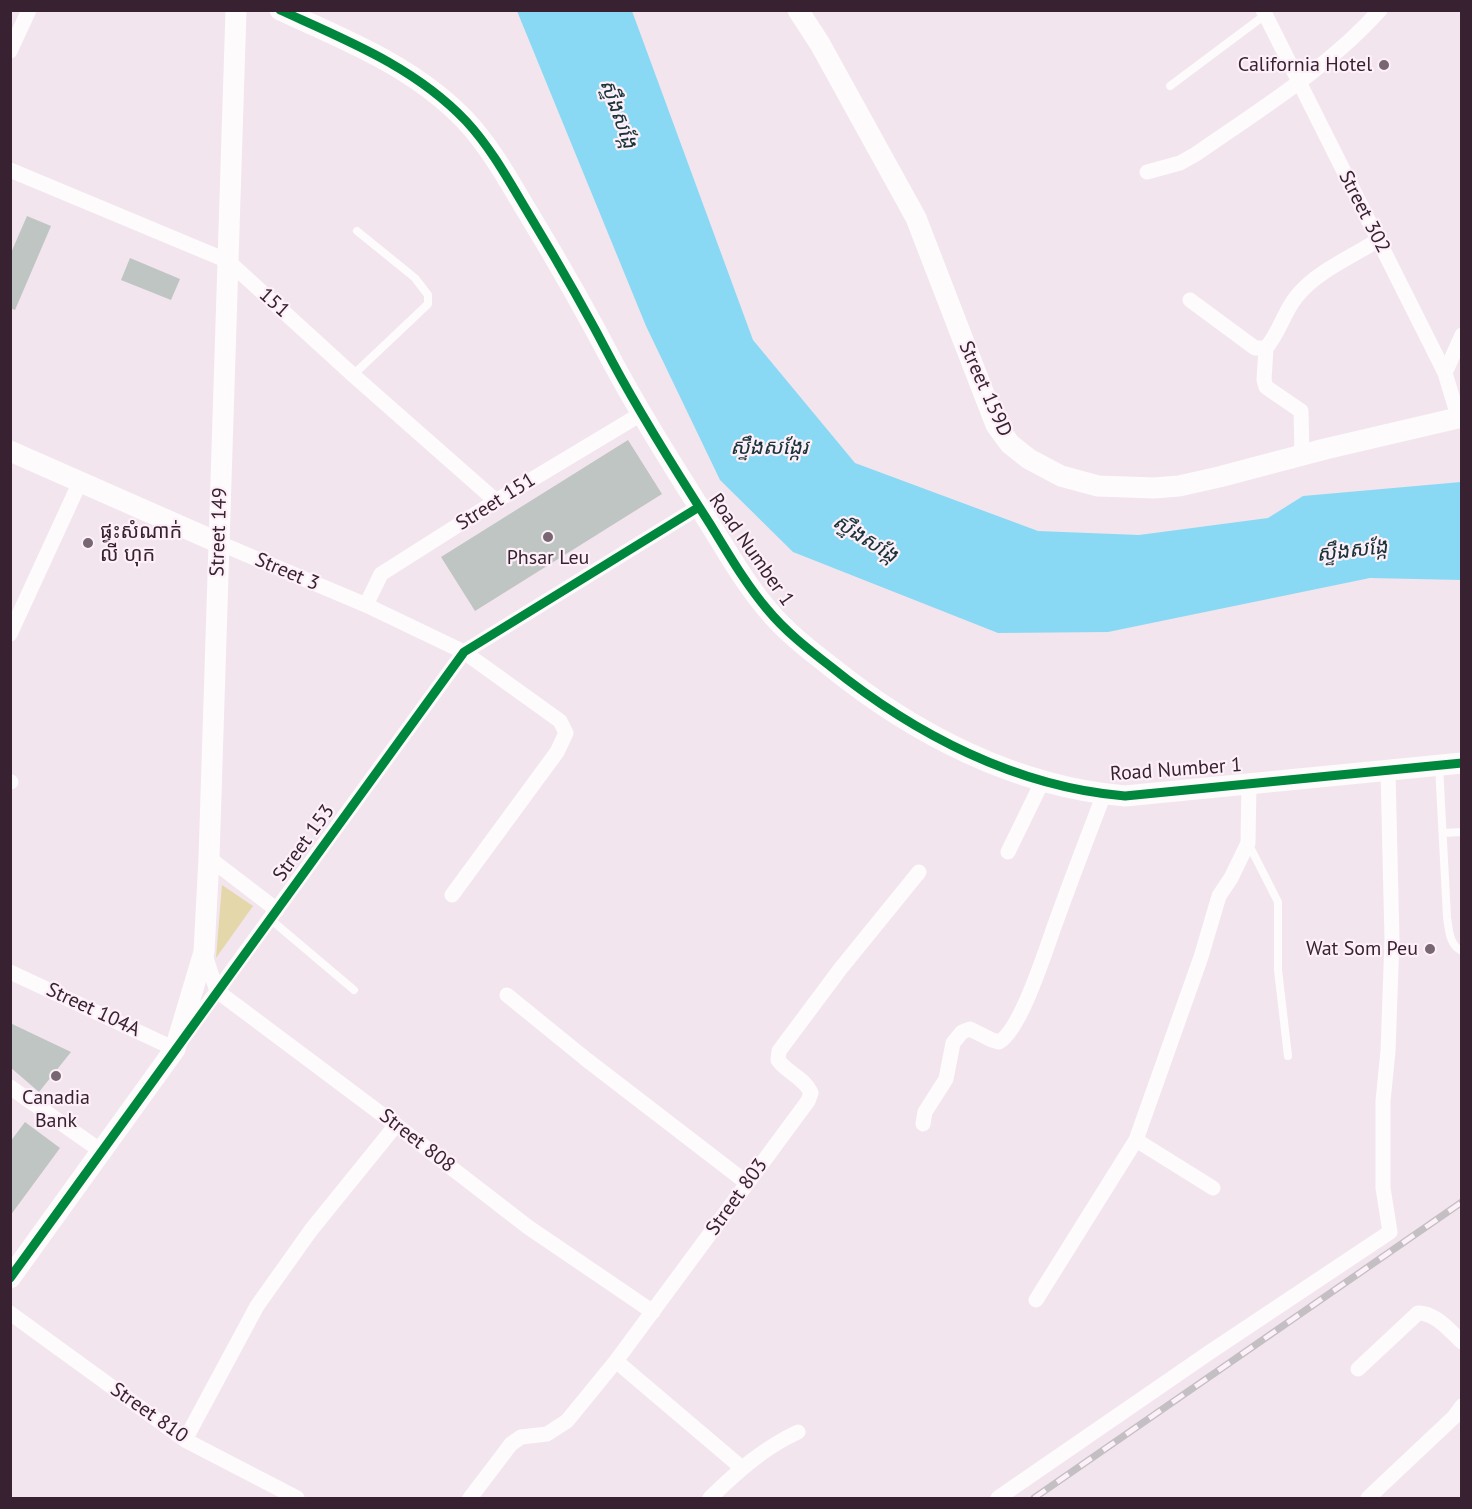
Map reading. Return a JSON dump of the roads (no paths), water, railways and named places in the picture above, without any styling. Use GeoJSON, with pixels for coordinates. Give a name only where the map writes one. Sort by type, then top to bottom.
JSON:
{"type":"FeatureCollection","features":[{"type":"Feature","properties":{"kind":"street"},"geometry":{"type":"LineString","coordinates":[[10,51],[29,10]]}},
{"type":"Feature","properties":{"kind":"street","name":"Street 149"},"geometry":{"type":"LineString","coordinates":[[175,1049],[204,952],[209,858],[236,10]]}},
{"type":"Feature","properties":{"kind":"street","name":"Street 159D"},"geometry":{"type":"LineString","coordinates":[[798,10],[820,44],[916,218],[996,425],[1010,444],[1029,459],[1061,476],[1098,486],[1128,489],[1179,486],[1460,417]]}},
{"type":"Feature","properties":{"kind":"street"},"geometry":{"type":"LineString","coordinates":[[1147,172],[1180,163],[1196,154],[1299,82],[1343,47],[1380,10]]}},
{"type":"Feature","properties":{"kind":"street","name":"Road Number 1"},"geometry":{"type":"LineString","coordinates":[[283,11],[381,57],[407,72],[435,92],[486,145],[570,283],[640,414],[745,579],[768,610],[801,643],[884,707],[934,736],[988,762],[1043,780],[1104,794],[1125,796],[1461,763]]}},
{"type":"Feature","properties":{"kind":"street","name":"Street 302"},"geometry":{"type":"LineString","coordinates":[[1264,13],[1445,373],[1460,417]]}},
{"type":"Feature","properties":{"kind":"street","name":"151"},"geometry":{"type":"LineString","coordinates":[[10,170],[228,261],[496,501]]}},
{"type":"Feature","properties":{"kind":"street"},"geometry":{"type":"LineString","coordinates":[[1302,455],[1301,411],[1266,387],[1264,380],[1266,348],[1275,338],[1296,297],[1312,281],[1378,240]]}},
{"type":"Feature","properties":{"kind":"street"},"geometry":{"type":"LineString","coordinates":[[1190,300],[1255,348],[1266,348]]}},
{"type":"Feature","properties":{"kind":"street"},"geometry":{"type":"LineString","coordinates":[[1445,373],[1461,334]]}},
{"type":"Feature","properties":{"kind":"street","name":"Street 151"},"geometry":{"type":"LineString","coordinates":[[366,605],[381,574],[640,414]]}},
{"type":"Feature","properties":{"kind":"street","name":"Street 3"},"geometry":{"type":"LineString","coordinates":[[10,451],[366,605],[464,652],[560,722],[566,733],[557,752],[452,895]]}},
{"type":"Feature","properties":{"kind":"street"},"geometry":{"type":"LineString","coordinates":[[10,634],[80,482]]}},
{"type":"Feature","properties":{"kind":"street","name":"Street 153"},"geometry":{"type":"LineString","coordinates":[[10,1278],[464,652],[699,507]]}},
{"type":"Feature","properties":{"kind":"street"},"geometry":{"type":"LineString","coordinates":[[998,1498],[1390,1232],[1383,1188],[1383,1101],[1388,1051],[1392,940],[1388,771]]}},
{"type":"Feature","properties":{"kind":"street"},"geometry":{"type":"LineString","coordinates":[[1008,852],[1043,780]]}},
{"type":"Feature","properties":{"kind":"street"},"geometry":{"type":"LineString","coordinates":[[1036,1300],[1136,1140],[1201,957],[1219,896],[1231,878],[1248,843],[1249,783]]}},
{"type":"Feature","properties":{"kind":"street"},"geometry":{"type":"LineString","coordinates":[[923,1124],[925,1112],[946,1079],[953,1043],[962,1032],[970,1029],[999,1042],[1005,1038],[1021,1011],[1104,794]]}},
{"type":"Feature","properties":{"kind":"street"},"geometry":{"type":"LineString","coordinates":[[209,858],[274,915]]}},
{"type":"Feature","properties":{"kind":"street","name":"Street 803"},"geometry":{"type":"LineString","coordinates":[[470,1498],[511,1444],[521,1437],[547,1434],[567,1421],[653,1312],[808,1101],[811,1093],[808,1086],[784,1068],[778,1060],[779,1051],[841,968],[919,872]]}},
{"type":"Feature","properties":{"kind":"street"},"geometry":{"type":"LineString","coordinates":[[204,952],[217,991]]}},
{"type":"Feature","properties":{"kind":"street","name":"Street 104A"},"geometry":{"type":"LineString","coordinates":[[10,972],[175,1049]]}},
{"type":"Feature","properties":{"kind":"street","name":"Street 808"},"geometry":{"type":"LineString","coordinates":[[217,991],[528,1227],[653,1312]]}},
{"type":"Feature","properties":{"kind":"street"},"geometry":{"type":"LineString","coordinates":[[507,995],[587,1060],[747,1183]]}},
{"type":"Feature","properties":{"kind":"street"},"geometry":{"type":"LineString","coordinates":[[10,1087],[101,1151]]}},
{"type":"Feature","properties":{"kind":"street"},"geometry":{"type":"LineString","coordinates":[[185,1440],[257,1306],[310,1230],[396,1125]]}},
{"type":"Feature","properties":{"kind":"street"},"geometry":{"type":"LineString","coordinates":[[1136,1140],[1213,1188]]}},
{"type":"Feature","properties":{"kind":"street","name":"Street 810"},"geometry":{"type":"LineString","coordinates":[[10,1313],[185,1440],[297,1498]]}},
{"type":"Feature","properties":{"kind":"street"},"geometry":{"type":"LineString","coordinates":[[1359,1369],[1418,1313],[1427,1313],[1441,1322],[1461,1342]]}},
{"type":"Feature","properties":{"kind":"street"},"geometry":{"type":"LineString","coordinates":[[616,1361],[742,1468]]}},
{"type":"Feature","properties":{"kind":"street"},"geometry":{"type":"LineString","coordinates":[[1368,1498],[1454,1417],[1461,1406]]}},
{"type":"Feature","properties":{"kind":"street"},"geometry":{"type":"LineString","coordinates":[[710,1498],[742,1468],[777,1442],[798,1432]]}},
{"type":"Feature","properties":{"kind":"lane"},"geometry":{"type":"LineString","coordinates":[[1170,86],[1264,13]]}},
{"type":"Feature","properties":{"kind":"lane"},"geometry":{"type":"LineString","coordinates":[[353,375],[428,304],[428,295],[415,278],[357,231]]}},
{"type":"Feature","properties":{"kind":"lane"},"geometry":{"type":"LineString","coordinates":[[1439,765],[1447,917],[1451,941],[1461,951]]}},
{"type":"Feature","properties":{"kind":"lane"},"geometry":{"type":"LineString","coordinates":[[1443,833],[1461,832]]}},
{"type":"Feature","properties":{"kind":"lane"},"geometry":{"type":"LineString","coordinates":[[1248,843],[1278,902],[1278,970],[1288,1056]]}},
{"type":"Feature","properties":{"kind":"lane"},"geometry":{"type":"LineString","coordinates":[[274,915],[354,990]]}},
{"type":"Feature","properties":{"kind":"water","name":"ស្ទឹងសង្កែរ"},"geometry":{"type":"Polygon","coordinates":[[[517,11],[632,11],[753,340],[855,463],[1038,531],[1139,535],[1268,518],[1303,496],[1461,482],[1461,580],[1370,578],[1108,632],[998,633],[793,552],[720,480],[646,326],[517,11]]]}},
{"type":"Feature","properties":{"kind":"railway"},"geometry":{"type":"LineString","coordinates":[[1034,1498],[1462,1202]]}},
{"type":"Feature","properties":{"kind":"place","name":"California Hotel"},"geometry":{"type":"Point","coordinates":[1384,65]}},
{"type":"Feature","properties":{"kind":"place","name":"Phsar Leu"},"geometry":{"type":"Point","coordinates":[548,537]}},
{"type":"Feature","properties":{"kind":"place","name":"ផ្ទះសំណាក់ លី ហុក"},"geometry":{"type":"Point","coordinates":[88,543]}},
{"type":"Feature","properties":{"kind":"place","name":"Wat Som Peu"},"geometry":{"type":"Point","coordinates":[1430,949]}},
{"type":"Feature","properties":{"kind":"place","name":"Canadia Bank"},"geometry":{"type":"Point","coordinates":[56,1076]}},
{"type":"Feature","properties":{"kind":"water label","name":"ស្ទឹងសង្កែ"},"geometry":{"type":"Point","coordinates":[618,114]}},
{"type":"Feature","properties":{"kind":"water label","name":"ស្ទឹងសង្កែ"},"geometry":{"type":"Point","coordinates":[865,539]}},
{"type":"Feature","properties":{"kind":"water label","name":"ស្ទឹងសង្កែ"},"geometry":{"type":"Point","coordinates":[1352,551]}}]}
